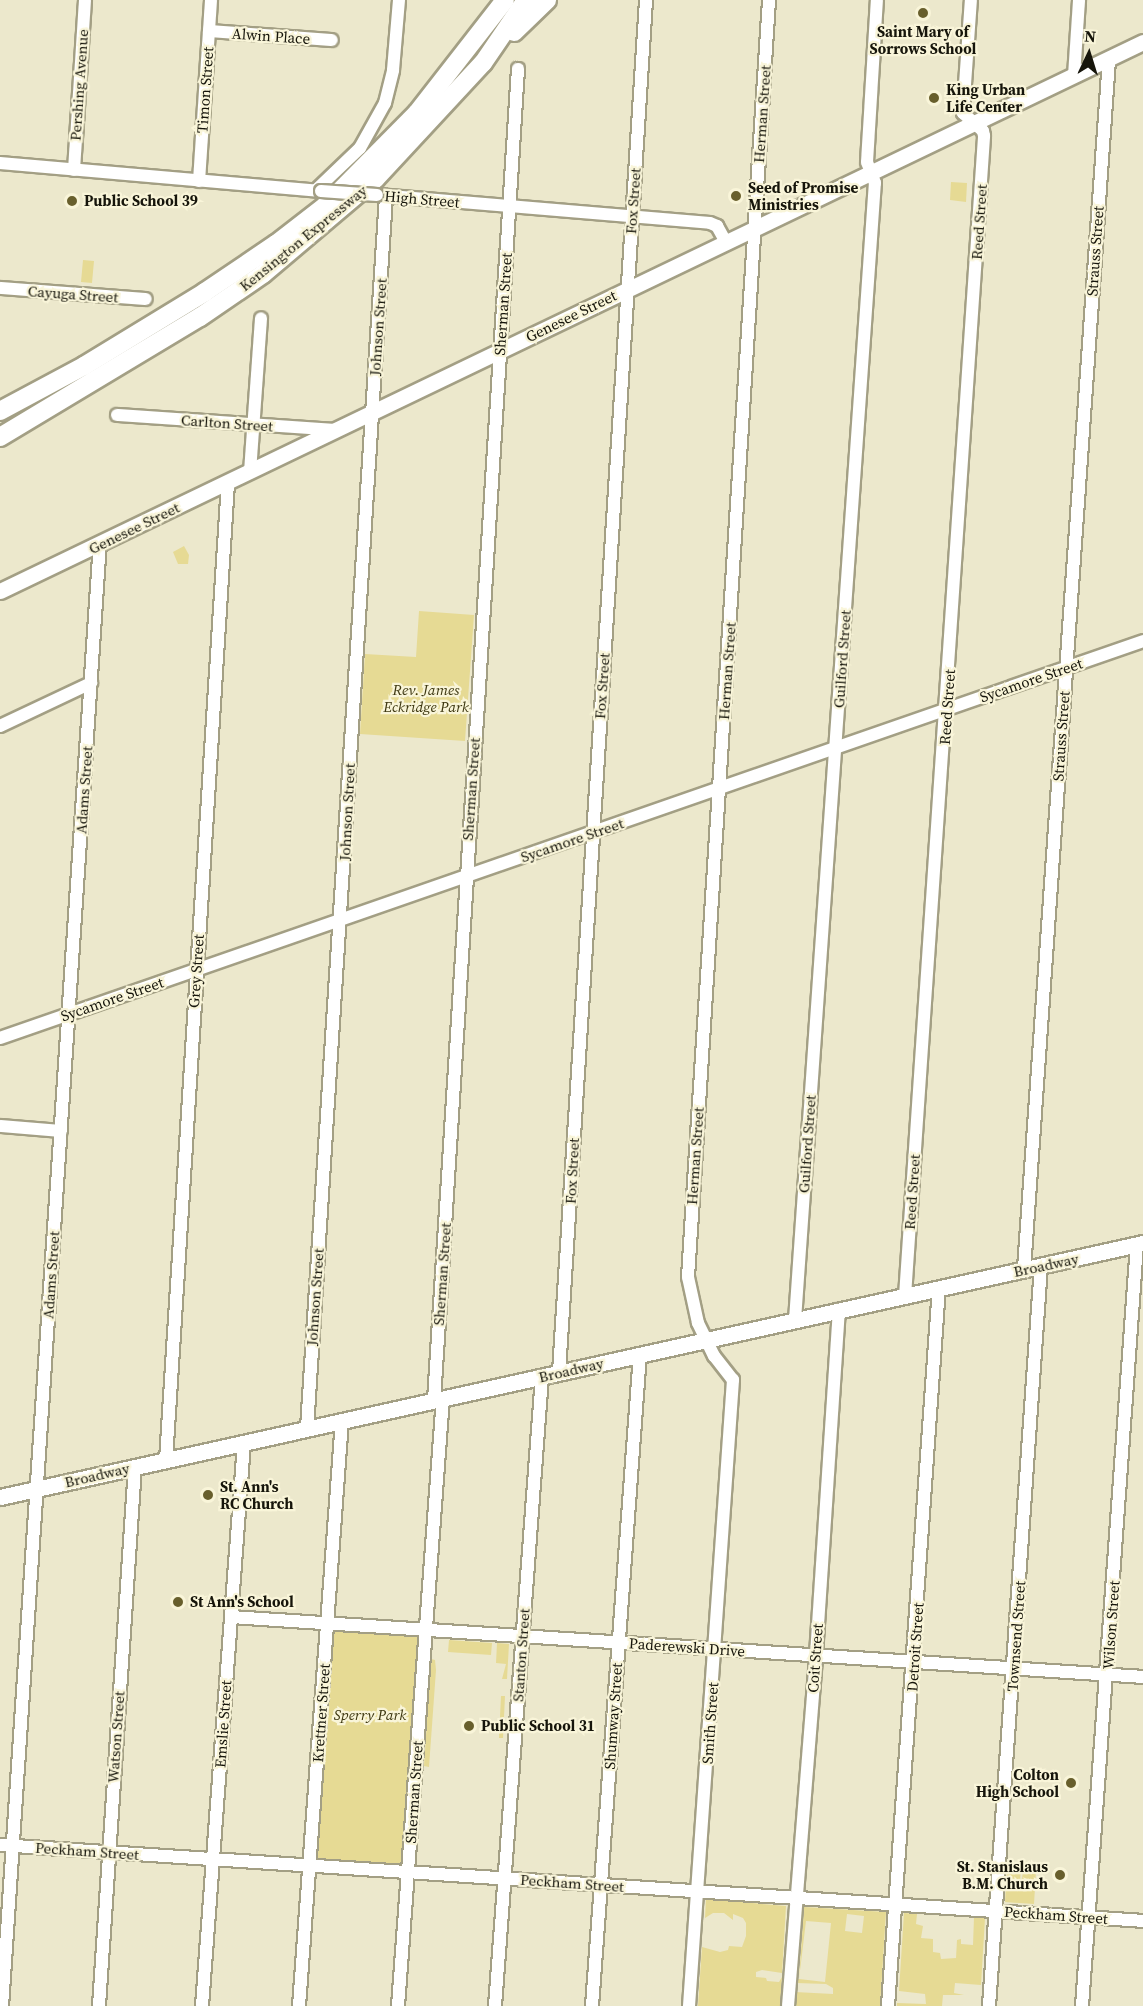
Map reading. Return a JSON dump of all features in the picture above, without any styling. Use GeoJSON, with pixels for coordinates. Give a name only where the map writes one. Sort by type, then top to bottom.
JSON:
{"type":"FeatureCollection","features":[{"type":"Feature","properties":{"kind":"highway","name":"Kensington Expressway"},"geometry":{"type":"LineString","coordinates":[[0,411],[84,366],[205,292],[276,244],[325,206],[417,112],[505,0]]}},
{"type":"Feature","properties":{"kind":"highway","name":"Kensington Expressway"},"geometry":{"type":"LineString","coordinates":[[0,437],[200,317],[263,274],[376,178],[483,63],[526,0]]}},
{"type":"Feature","properties":{"kind":"highway"},"geometry":{"type":"LineString","coordinates":[[483,63],[547,0]]}},
{"type":"Feature","properties":{"kind":"highway"},"geometry":{"type":"LineString","coordinates":[[0,399],[84,366]]}},
{"type":"Feature","properties":{"kind":"main road","name":"Genesee Street"},"geometry":{"type":"LineString","coordinates":[[0,591],[1143,42]]}},
{"type":"Feature","properties":{"kind":"main road","name":"Broadway"},"geometry":{"type":"LineString","coordinates":[[0,1497],[1140,1244]]}},
{"type":"Feature","properties":{"kind":"street","name":"Pershing Avenue"},"geometry":{"type":"LineString","coordinates":[[74,170],[85,0]]}},
{"type":"Feature","properties":{"kind":"street","name":"Timon Street"},"geometry":{"type":"LineString","coordinates":[[199,181],[211,0]]}},
{"type":"Feature","properties":{"kind":"street"},"geometry":{"type":"LineString","coordinates":[[318,191],[360,148],[385,103],[393,70],[399,0]]}},
{"type":"Feature","properties":{"kind":"street","name":"Fox Street"},"geometry":{"type":"LineString","coordinates":[[559,1372],[646,0]]}},
{"type":"Feature","properties":{"kind":"street","name":"Herman Street"},"geometry":{"type":"LineString","coordinates":[[706,1340],[691,1300],[688,1277],[770,0]]}},
{"type":"Feature","properties":{"kind":"street","name":"Guilford Street"},"geometry":{"type":"LineString","coordinates":[[795,1320],[875,183],[867,162],[877,0]]}},
{"type":"Feature","properties":{"kind":"street","name":"Reed Street"},"geometry":{"type":"LineString","coordinates":[[905,1296],[984,136],[983,131],[963,113],[971,0]]}},
{"type":"Feature","properties":{"kind":"street"},"geometry":{"type":"LineString","coordinates":[[1074,76],[1079,0]]}},
{"type":"Feature","properties":{"kind":"street","name":"Alwin Place"},"geometry":{"type":"LineString","coordinates":[[209,31],[332,40]]}},
{"type":"Feature","properties":{"kind":"street","name":"Strauss Street"},"geometry":{"type":"LineString","coordinates":[[1024,1269],[1109,59]]}},
{"type":"Feature","properties":{"kind":"street","name":"Sherman Street"},"geometry":{"type":"LineString","coordinates":[[398,2006],[426,1630],[465,878],[518,69]]}},
{"type":"Feature","properties":{"kind":"street","name":"High Street"},"geometry":{"type":"LineString","coordinates":[[0,163],[714,224],[726,242]]}},
{"type":"Feature","properties":{"kind":"street","name":"Johnson Street"},"geometry":{"type":"LineString","coordinates":[[307,1428],[372,413],[382,196]]}},
{"type":"Feature","properties":{"kind":"street","name":"Cayuga Street"},"geometry":{"type":"LineString","coordinates":[[0,288],[146,299]]}},
{"type":"Feature","properties":{"kind":"street"},"geometry":{"type":"LineString","coordinates":[[250,472],[261,318]]}},
{"type":"Feature","properties":{"kind":"street","name":"Carlton Street"},"geometry":{"type":"LineString","coordinates":[[117,415],[337,430]]}},
{"type":"Feature","properties":{"kind":"street","name":"Grey Street"},"geometry":{"type":"LineString","coordinates":[[166,1460],[228,483]]}},
{"type":"Feature","properties":{"kind":"street","name":"Adams Street"},"geometry":{"type":"LineString","coordinates":[[2,2006],[6,1845],[61,1131],[100,544]]}},
{"type":"Feature","properties":{"kind":"street","name":"Sycamore Street"},"geometry":{"type":"LineString","coordinates":[[0,1038],[340,922],[1143,641]]}},
{"type":"Feature","properties":{"kind":"street"},"geometry":{"type":"LineString","coordinates":[[0,726],[91,683]]}},
{"type":"Feature","properties":{"kind":"street"},"geometry":{"type":"LineString","coordinates":[[0,1126],[61,1131]]}},
{"type":"Feature","properties":{"kind":"street","name":"Wilson Street"},"geometry":{"type":"LineString","coordinates":[[1082,2006],[1140,1244]]}},
{"type":"Feature","properties":{"kind":"street","name":"Townsend Street"},"geometry":{"type":"LineString","coordinates":[[989,2006],[1041,1266]]}},
{"type":"Feature","properties":{"kind":"street","name":"Detroit Street"},"geometry":{"type":"LineString","coordinates":[[888,2006],[939,1288]]}},
{"type":"Feature","properties":{"kind":"street","name":"Coit Street"},"geometry":{"type":"LineString","coordinates":[[788,2006],[816,1655],[839,1310]]}},
{"type":"Feature","properties":{"kind":"street","name":"Smith Street"},"geometry":{"type":"LineString","coordinates":[[689,2006],[716,1649],[733,1380],[714,1356],[706,1340]]}},
{"type":"Feature","properties":{"kind":"street","name":"Shumway Street"},"geometry":{"type":"LineString","coordinates":[[592,2006],[640,1354]]}},
{"type":"Feature","properties":{"kind":"street","name":"Stanton Street"},"geometry":{"type":"LineString","coordinates":[[495,2006],[542,1376]]}},
{"type":"Feature","properties":{"kind":"street","name":"Krettner Street"},"geometry":{"type":"LineString","coordinates":[[299,2006],[342,1421]]}},
{"type":"Feature","properties":{"kind":"street","name":"Emslie Street"},"geometry":{"type":"LineString","coordinates":[[202,2006],[244,1443]]}},
{"type":"Feature","properties":{"kind":"street","name":"Watson Street"},"geometry":{"type":"LineString","coordinates":[[99,2006],[135,1467]]}},
{"type":"Feature","properties":{"kind":"street","name":"Paderewski Drive"},"geometry":{"type":"LineString","coordinates":[[231,1617],[1143,1677]]}},
{"type":"Feature","properties":{"kind":"street","name":"Peckham Street"},"geometry":{"type":"LineString","coordinates":[[6,1845],[1143,1921]]}},
{"type":"Feature","properties":{"kind":"green space"},"geometry":{"type":"Polygon","coordinates":[[[951,182],[967,183],[966,202],[950,200],[951,182]]]}},
{"type":"Feature","properties":{"kind":"green space"},"geometry":{"type":"Polygon","coordinates":[[[83,260],[94,261],[92,283],[81,282],[83,260]]]}},
{"type":"Feature","properties":{"kind":"green space"},"geometry":{"type":"Polygon","coordinates":[[[184,546],[189,555],[188,564],[178,564],[173,552],[184,546]]]}},
{"type":"Feature","properties":{"kind":"green space","name":"Rev. James Eckridge Park"},"geometry":{"type":"Polygon","coordinates":[[[419,611],[474,615],[465,741],[360,734],[365,654],[416,657],[419,611]]]}},
{"type":"Feature","properties":{"kind":"green space","name":"Sperry Park"},"geometry":{"type":"Polygon","coordinates":[[[333,1628],[419,1634],[403,1861],[400,1866],[318,1860],[317,1857],[333,1628]]]}},
{"type":"Feature","properties":{"kind":"green space"},"geometry":{"type":"Polygon","coordinates":[[[449,1640],[492,1643],[491,1655],[448,1652],[449,1640]]]}},
{"type":"Feature","properties":{"kind":"green space"},"geometry":{"type":"Polygon","coordinates":[[[497,1643],[509,1644],[507,1679],[502,1679],[506,1664],[496,1663],[497,1643]]]}},
{"type":"Feature","properties":{"kind":"green space"},"geometry":{"type":"Polygon","coordinates":[[[431,1659],[435,1660],[436,1670],[429,1767],[424,1766],[431,1659]]]}},
{"type":"Feature","properties":{"kind":"green space"},"geometry":{"type":"Polygon","coordinates":[[[501,1696],[505,1696],[503,1738],[499,1738],[501,1696]]]}},
{"type":"Feature","properties":{"kind":"green space"},"geometry":{"type":"Polygon","coordinates":[[[1007,1869],[1021,1870],[1020,1880],[1014,1884],[1020,1891],[1027,1885],[1022,1880],[1023,1870],[1036,1871],[1034,1904],[1005,1902],[1007,1869]]]}},
{"type":"Feature","properties":{"kind":"green space"},"geometry":{"type":"Polygon","coordinates":[[[706,1899],[786,1906],[782,1973],[762,1970],[756,1972],[756,1977],[766,1978],[767,1981],[779,1982],[782,1977],[780,2006],[698,2006],[702,1947],[720,1952],[728,1950],[729,1946],[742,1947],[746,1936],[746,1923],[743,1918],[733,1914],[733,1920],[724,1913],[713,1913],[705,1918],[706,1899]]]}},
{"type":"Feature","properties":{"kind":"green space"},"geometry":{"type":"Polygon","coordinates":[[[804,1907],[886,1912],[880,2006],[797,2006],[794,2003],[795,1992],[833,1994],[833,1988],[826,1984],[796,1983],[796,1979],[799,1979],[804,1907]],[[847,1914],[845,1931],[862,1933],[864,1916],[847,1914]],[[806,1921],[799,1979],[825,1982],[831,1923],[806,1921]]]}},
{"type":"Feature","properties":{"kind":"green space"},"geometry":{"type":"Polygon","coordinates":[[[904,1913],[917,1914],[916,1924],[923,1926],[921,1938],[933,1939],[933,1952],[940,1953],[941,1959],[956,1958],[957,1940],[961,1939],[961,1944],[973,1945],[974,1917],[985,1918],[981,1985],[955,1983],[954,1993],[964,1995],[943,1995],[942,2006],[897,2006],[897,2003],[926,2004],[925,1994],[899,1991],[904,1913]]]}},
{"type":"Feature","properties":{"kind":"place","name":"Saint Mary of Sorrows School"},"geometry":{"type":"Point","coordinates":[923,13]}},
{"type":"Feature","properties":{"kind":"place","name":"King Urban Life Center"},"geometry":{"type":"Point","coordinates":[934,98]}},
{"type":"Feature","properties":{"kind":"place","name":"Seed of Promise Ministries"},"geometry":{"type":"Point","coordinates":[736,196]}},
{"type":"Feature","properties":{"kind":"place","name":"Public School 39"},"geometry":{"type":"Point","coordinates":[72,201]}},
{"type":"Feature","properties":{"kind":"place","name":"St. Ann's RC Church"},"geometry":{"type":"Point","coordinates":[208,1495]}},
{"type":"Feature","properties":{"kind":"place","name":"St Ann's School"},"geometry":{"type":"Point","coordinates":[178,1602]}},
{"type":"Feature","properties":{"kind":"place","name":"Public School 31"},"geometry":{"type":"Point","coordinates":[469,1726]}},
{"type":"Feature","properties":{"kind":"place","name":"Colton High School"},"geometry":{"type":"Point","coordinates":[1071,1783]}},
{"type":"Feature","properties":{"kind":"place","name":"St. Stanislaus B.M. Church"},"geometry":{"type":"Point","coordinates":[1060,1875]}}]}
